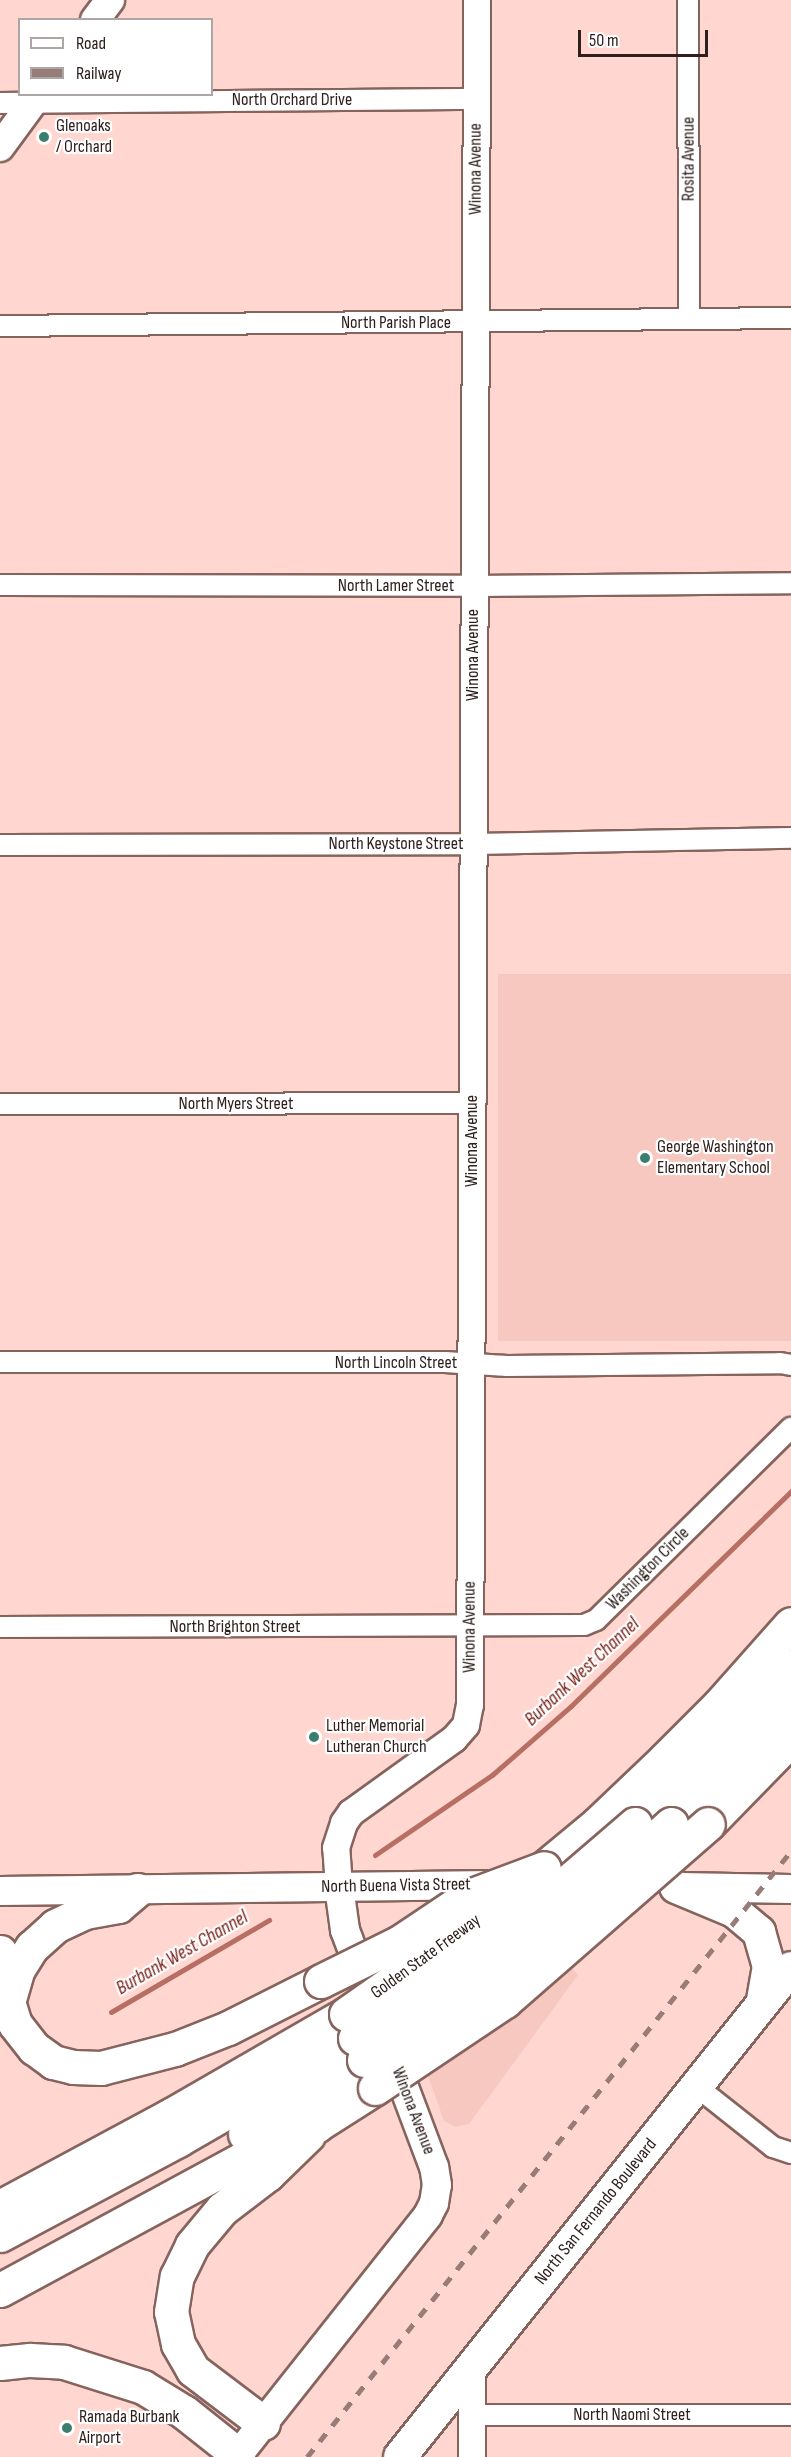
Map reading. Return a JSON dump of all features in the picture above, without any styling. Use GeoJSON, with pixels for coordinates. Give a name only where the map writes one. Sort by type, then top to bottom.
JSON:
{"type":"FeatureCollection","features":[{"type":"Feature","properties":{"kind":"highway","name":"Golden State Freeway"},"geometry":{"type":"LineString","coordinates":[[0,2290],[283,2137],[317,2125],[360,2050],[459,1935],[597,1824],[719,1705],[791,1624]]}},
{"type":"Feature","properties":{"kind":"highway"},"geometry":{"type":"LineString","coordinates":[[0,2266],[275,2118],[461,1965],[550,1897],[635,1824],[737,1724],[791,1666]]}},
{"type":"Feature","properties":{"kind":"highway"},"geometry":{"type":"LineString","coordinates":[[0,2235],[178,2140],[360,2050],[428,2021],[499,1970],[621,1870],[714,1785],[791,1701]]}},
{"type":"Feature","properties":{"kind":"highway","name":"Golden State Freeway"},"geometry":{"type":"LineString","coordinates":[[0,2207],[171,2115],[505,2001],[708,1824],[791,1739]]}},
{"type":"Feature","properties":{"kind":"highway"},"geometry":{"type":"LineString","coordinates":[[0,1952],[2,1982],[8,2004],[24,2038],[53,2062],[73,2067],[101,2068],[176,2049],[228,2028],[400,1942],[466,1897],[544,1868]]}},
{"type":"Feature","properties":{"kind":"highway"},"geometry":{"type":"LineString","coordinates":[[8,2004],[18,1969],[32,1947],[55,1926],[85,1912],[118,1906],[137,1890]]}},
{"type":"Feature","properties":{"kind":"highway"},"geometry":{"type":"LineString","coordinates":[[263,2423],[193,2370],[183,2353],[178,2344],[171,2312],[177,2276],[192,2245],[222,2209],[298,2148],[317,2125]]}},
{"type":"Feature","properties":{"kind":"highway"},"geometry":{"type":"LineString","coordinates":[[0,2363],[30,2360],[64,2362],[143,2386],[184,2412],[237,2456]]}},
{"type":"Feature","properties":{"kind":"main road"},"geometry":{"type":"LineString","coordinates":[[96,18],[110,0]]}},
{"type":"Feature","properties":{"kind":"main road"},"geometry":{"type":"LineString","coordinates":[[0,147],[36,98]]}},
{"type":"Feature","properties":{"kind":"main road","name":"North Buena Vista Street"},"geometry":{"type":"LineString","coordinates":[[0,1891],[339,1887],[791,1888]]}},
{"type":"Feature","properties":{"kind":"main road","name":"Winona Avenue"},"geometry":{"type":"LineString","coordinates":[[263,2423],[428,2215],[434,2203],[437,2185],[434,2167],[345,1930],[339,1887]]}},
{"type":"Feature","properties":{"kind":"main road"},"geometry":{"type":"LineString","coordinates":[[676,1887],[734,1911],[759,1932],[769,1966],[761,2005]]}},
{"type":"Feature","properties":{"kind":"main road","name":"North San Fernando Boulevard"},"geometry":{"type":"LineString","coordinates":[[400,2457],[791,1968]]}},
{"type":"Feature","properties":{"kind":"main road"},"geometry":{"type":"LineString","coordinates":[[237,2456],[263,2423]]}},
{"type":"Feature","properties":{"kind":"street","name":"Winona Avenue"},"geometry":{"type":"LineString","coordinates":[[339,1887],[336,1848],[339,1835],[351,1813],[454,1739],[466,1725],[470,1704],[477,0]]}},
{"type":"Feature","properties":{"kind":"street","name":"Rosita Avenue"},"geometry":{"type":"LineString","coordinates":[[688,0],[689,319]]}},
{"type":"Feature","properties":{"kind":"street","name":"North Orchard Drive"},"geometry":{"type":"LineString","coordinates":[[0,103],[36,98],[477,99]]}},
{"type":"Feature","properties":{"kind":"street","name":"North Parish Place"},"geometry":{"type":"LineString","coordinates":[[0,326],[791,318]]}},
{"type":"Feature","properties":{"kind":"street","name":"North Lamer Street"},"geometry":{"type":"LineString","coordinates":[[0,585],[791,584]]}},
{"type":"Feature","properties":{"kind":"street","name":"North Keystone Street"},"geometry":{"type":"LineString","coordinates":[[0,845],[472,844],[791,838]]}},
{"type":"Feature","properties":{"kind":"street","name":"North Myers Street"},"geometry":{"type":"LineString","coordinates":[[0,1104],[472,1103]]}},
{"type":"Feature","properties":{"kind":"street","name":"North Lincoln Street"},"geometry":{"type":"LineString","coordinates":[[0,1362],[507,1366],[780,1362],[791,1365]]}},
{"type":"Feature","properties":{"kind":"street","name":"Washington Circle"},"geometry":{"type":"LineString","coordinates":[[469,1626],[584,1625],[596,1620],[791,1428]]}},
{"type":"Feature","properties":{"kind":"street","name":"North Brighton Street"},"geometry":{"type":"LineString","coordinates":[[0,1627],[469,1626]]}},
{"type":"Feature","properties":{"kind":"street"},"geometry":{"type":"LineString","coordinates":[[696,2086],[773,2147],[791,2152]]}},
{"type":"Feature","properties":{"kind":"street"},"geometry":{"type":"LineString","coordinates":[[472,2368],[472,2457]]}},
{"type":"Feature","properties":{"kind":"street","name":"North Naomi Street"},"geometry":{"type":"LineString","coordinates":[[472,2415],[791,2415]]}},
{"type":"Feature","properties":{"kind":"shaded area","name":"George Washington Elementary School"},"geometry":{"type":"Polygon","coordinates":[[[498,974],[791,974],[791,1341],[498,1341],[498,974]]]}},
{"type":"Feature","properties":{"kind":"shaded area"},"geometry":{"type":"Polygon","coordinates":[[[541,1931],[578,1975],[469,2124],[455,2127],[444,2121],[392,1975],[541,1931]]]}},
{"type":"Feature","properties":{"kind":"waterway","name":"Burbank West Channel"},"geometry":{"type":"LineString","coordinates":[[375,1855],[492,1775],[571,1706],[791,1491]]}},
{"type":"Feature","properties":{"kind":"waterway","name":"Burbank West Channel"},"geometry":{"type":"LineString","coordinates":[[111,2012],[269,1920]]}},
{"type":"Feature","properties":{"kind":"railway"},"geometry":{"type":"LineString","coordinates":[[307,2457],[791,1851]]}},
{"type":"Feature","properties":{"kind":"place","name":"Glenoaks / Orchard"},"geometry":{"type":"Point","coordinates":[44,137]}},
{"type":"Feature","properties":{"kind":"place","name":"George Washington Elementary School"},"geometry":{"type":"Point","coordinates":[645,1158]}},
{"type":"Feature","properties":{"kind":"place","name":"Luther Memorial Lutheran Church"},"geometry":{"type":"Point","coordinates":[314,1737]}},
{"type":"Feature","properties":{"kind":"place","name":"Ramada Burbank Airport"},"geometry":{"type":"Point","coordinates":[67,2428]}}]}
